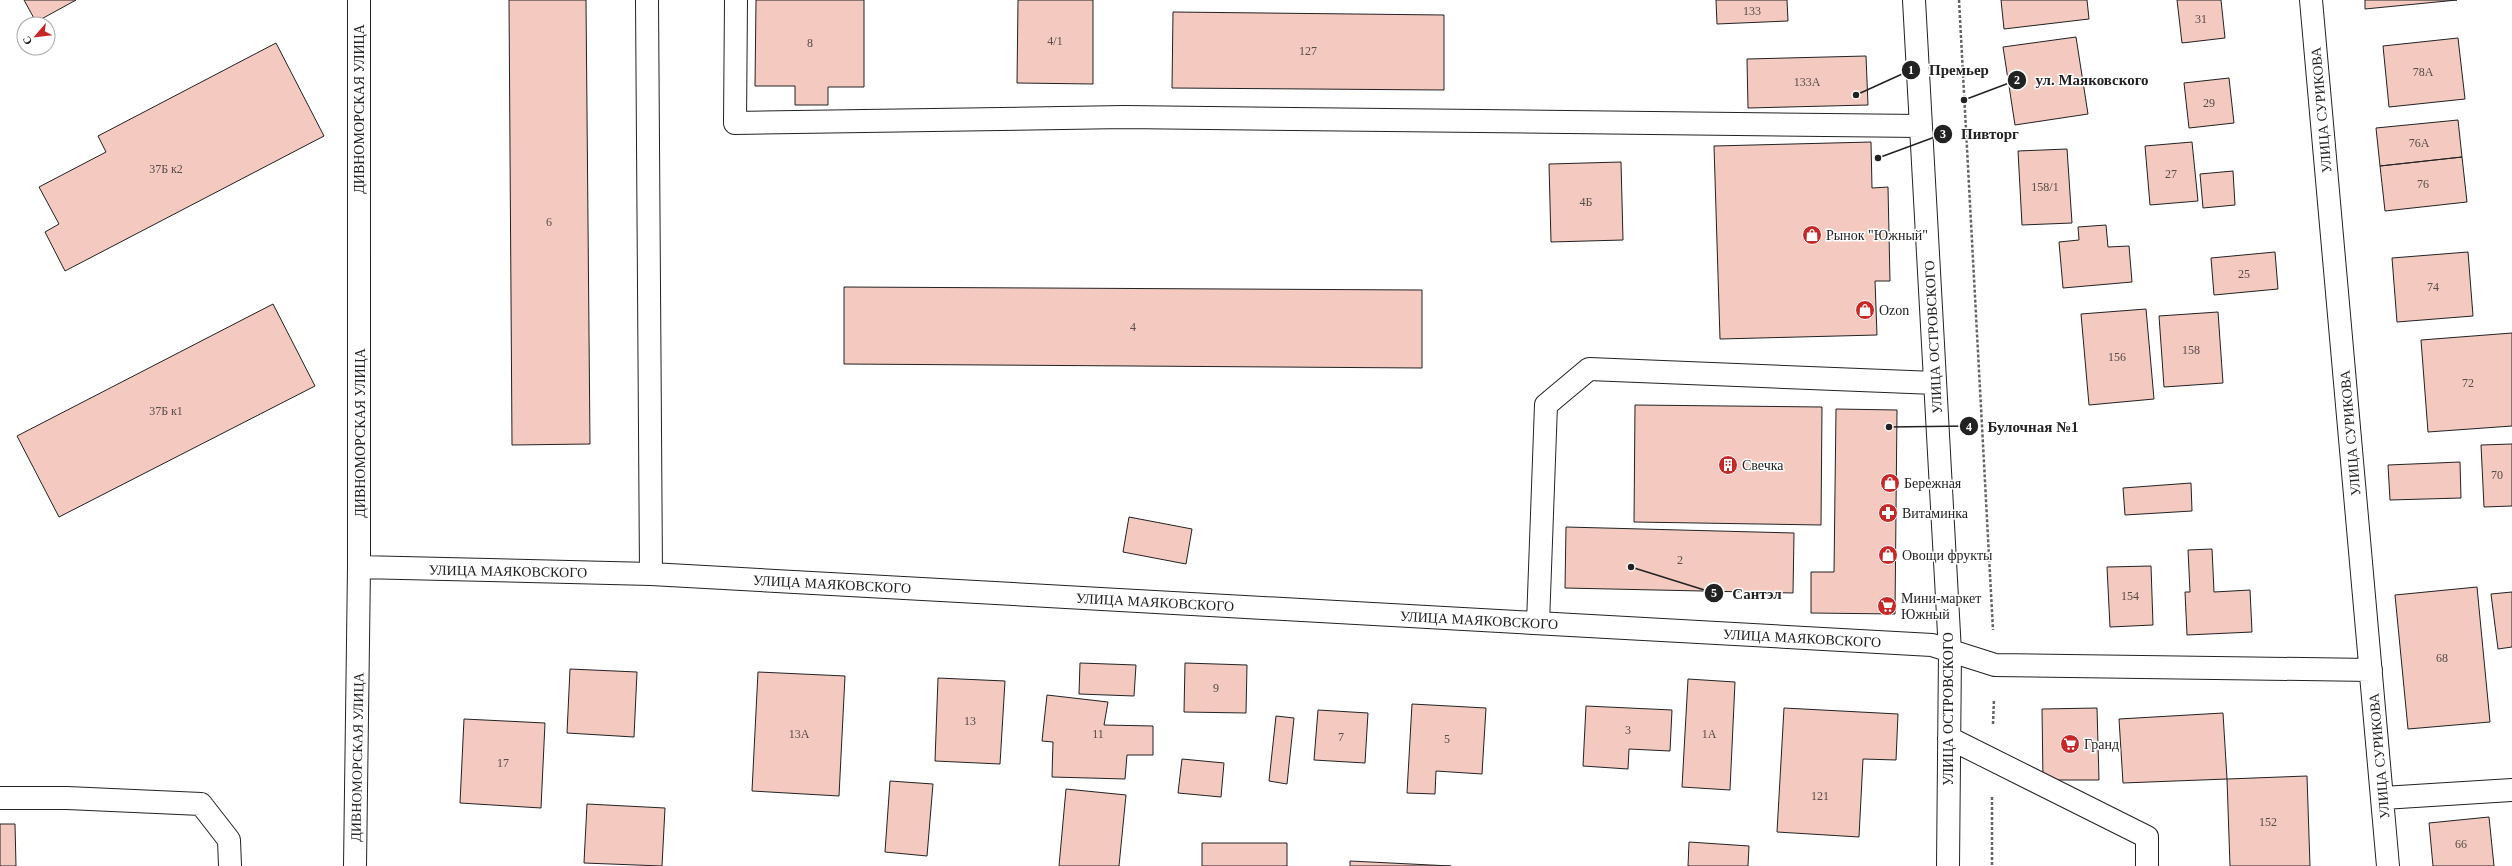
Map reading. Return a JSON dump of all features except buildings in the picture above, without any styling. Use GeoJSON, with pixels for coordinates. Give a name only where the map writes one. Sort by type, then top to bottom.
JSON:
{"type":"FeatureCollection","features":[{"type":"Feature","properties":{"kind":"street","name":"ДИВНОМОРСКАЯ УЛИЦА"},"geometry":{"type":"LineString","coordinates":[[355,866],[359,567],[359,0]]}},
{"type":"Feature","properties":{"kind":"street"},"geometry":{"type":"LineString","coordinates":[[647,0],[651,574]]}},
{"type":"Feature","properties":{"kind":"street"},"geometry":{"type":"LineString","coordinates":[[736,0],[735,123],[1124,118],[1921,126]]}},
{"type":"Feature","properties":{"kind":"street","name":"УЛИЦА ОСТРОВСКОГО"},"geometry":{"type":"LineString","coordinates":[[1914,0],[1950,652],[1948,866]]}},
{"type":"Feature","properties":{"kind":"street","name":"УЛИЦА СУРИКОВА"},"geometry":{"type":"LineString","coordinates":[[2311,0],[2388,866]]}},
{"type":"Feature","properties":{"kind":"street"},"geometry":{"type":"LineString","coordinates":[[1538,623],[1546,405],[1589,369],[1935,383]]}},
{"type":"Feature","properties":{"kind":"street","name":"УЛИЦА МАЯКОВСКОГО"},"geometry":{"type":"LineString","coordinates":[[359,567],[651,574],[1932,646],[1995,665],[2371,670]]}},
{"type":"Feature","properties":{"kind":"street"},"geometry":{"type":"LineString","coordinates":[[1949,738],[2147,837],[2147,866]]}},
{"type":"Feature","properties":{"kind":"street"},"geometry":{"type":"LineString","coordinates":[[2383,798],[2512,790]]}},
{"type":"Feature","properties":{"kind":"street"},"geometry":{"type":"LineString","coordinates":[[0,798],[67,798],[201,804],[229,840],[230,866]]}},
{"type":"Feature","properties":{"kind":"path"},"geometry":{"type":"LineString","coordinates":[[1958,0],[1995,665],[1992,760],[1992,866]]}},
{"type":"Feature","properties":{"kind":"place","name":"Премьер"},"geometry":{"type":"Point","coordinates":[1856,95]}},
{"type":"Feature","properties":{"kind":"place","name":"ул. Маяковского"},"geometry":{"type":"Point","coordinates":[1964,100]}},
{"type":"Feature","properties":{"kind":"place","name":"Пивторг"},"geometry":{"type":"Point","coordinates":[1878,158]}},
{"type":"Feature","properties":{"kind":"place","name":"Рынок \"Южный\""},"geometry":{"type":"Point","coordinates":[1812,235]}},
{"type":"Feature","properties":{"kind":"place","name":"Ozon"},"geometry":{"type":"Point","coordinates":[1865,310]}},
{"type":"Feature","properties":{"kind":"place","name":"Булочная №1"},"geometry":{"type":"Point","coordinates":[1889,427]}},
{"type":"Feature","properties":{"kind":"place","name":"Свечка"},"geometry":{"type":"Point","coordinates":[1728,465]}},
{"type":"Feature","properties":{"kind":"place","name":"Бережная"},"geometry":{"type":"Point","coordinates":[1890,483]}},
{"type":"Feature","properties":{"kind":"place","name":"Витаминка"},"geometry":{"type":"Point","coordinates":[1888,513]}},
{"type":"Feature","properties":{"kind":"place","name":"Овощи фрукты"},"geometry":{"type":"Point","coordinates":[1888,555]}},
{"type":"Feature","properties":{"kind":"place","name":"Сантэл"},"geometry":{"type":"Point","coordinates":[1631,567]}},
{"type":"Feature","properties":{"kind":"place","name":"Мини-маркет Южный"},"geometry":{"type":"Point","coordinates":[1887,606]}},
{"type":"Feature","properties":{"kind":"place","name":"Гранд"},"geometry":{"type":"Point","coordinates":[2070,744]}}]}
